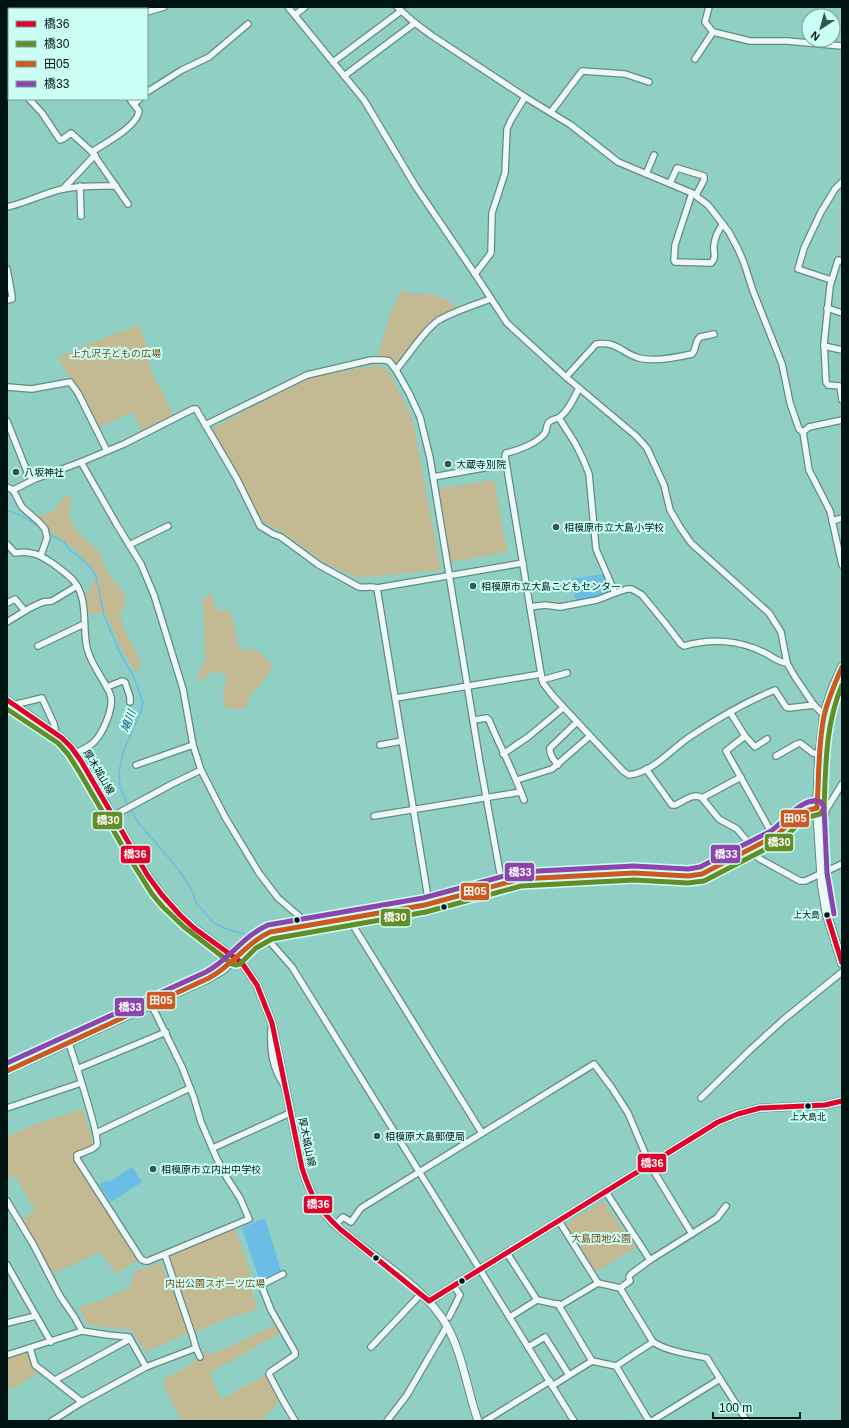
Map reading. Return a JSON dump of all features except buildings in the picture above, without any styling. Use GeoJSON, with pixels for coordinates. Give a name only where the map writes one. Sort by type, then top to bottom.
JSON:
{"type":"FeatureCollection","features":[{"type":"Feature","properties":{"kind":"main road"},"geometry":{"type":"LineString","coordinates":[[842,667],[832,690],[824,715],[817,808],[820,874],[827,915],[842,963]]}},
{"type":"Feature","properties":{"kind":"main road","name":"厚木城山線"},"geometry":{"type":"LineString","coordinates":[[10,702],[56,734],[76,753],[148,876],[171,906],[194,928],[236,958],[243,965],[257,985],[272,1023],[284,1086],[302,1168],[308,1187],[320,1209],[335,1225],[429,1301],[447,1326],[456,1345],[478,1421]]}},
{"type":"Feature","properties":{"kind":"main road"},"geometry":{"type":"LineString","coordinates":[[7,1071],[152,1006],[214,976],[228,966],[251,942],[263,934],[276,930],[350,919],[429,904],[520,879],[634,873],[680,876],[696,875],[707,871],[774,837],[782,832],[802,812],[817,808]]}},
{"type":"Feature","properties":{"kind":"main road"},"geometry":{"type":"LineString","coordinates":[[429,1301],[718,1122],[738,1114],[760,1108],[814,1106],[842,1101]]}},
{"type":"Feature","properties":{"kind":"street"},"geometry":{"type":"LineString","coordinates":[[148,12],[164,7]]}},
{"type":"Feature","properties":{"kind":"street"},"geometry":{"type":"LineString","coordinates":[[288,7],[364,100],[416,187],[507,323],[566,377],[636,436],[647,448],[664,485],[670,510],[680,527],[691,543],[769,613],[782,632],[787,663],[794,677],[814,705],[824,715]]}},
{"type":"Feature","properties":{"kind":"street"},"geometry":{"type":"LineString","coordinates":[[295,15],[305,7]]}},
{"type":"Feature","properties":{"kind":"street"},"geometry":{"type":"LineString","coordinates":[[709,7],[705,22],[713,32],[750,41],[787,41],[842,46]]}},
{"type":"Feature","properties":{"kind":"street"},"geometry":{"type":"LineString","coordinates":[[333,62],[399,9],[415,23],[525,98],[571,124],[615,160],[629,168],[670,183],[694,194],[708,205],[723,224],[738,249],[782,364],[792,408],[800,429],[803,432],[810,474],[827,505],[842,565]]}},
{"type":"Feature","properties":{"kind":"street"},"geometry":{"type":"LineString","coordinates":[[344,76],[415,23]]}},
{"type":"Feature","properties":{"kind":"street"},"geometry":{"type":"LineString","coordinates":[[148,91],[182,70],[209,56],[248,24]]}},
{"type":"Feature","properties":{"kind":"street"},"geometry":{"type":"LineString","coordinates":[[695,59],[713,32]]}},
{"type":"Feature","properties":{"kind":"street"},"geometry":{"type":"LineString","coordinates":[[551,112],[582,71],[625,74],[649,82]]}},
{"type":"Feature","properties":{"kind":"street"},"geometry":{"type":"LineString","coordinates":[[475,274],[491,253],[492,213],[505,172],[507,129],[525,98]]}},
{"type":"Feature","properties":{"kind":"street"},"geometry":{"type":"LineString","coordinates":[[30,100],[42,113],[60,140],[71,133],[93,153],[128,204]]}},
{"type":"Feature","properties":{"kind":"street"},"geometry":{"type":"LineString","coordinates":[[62,189],[93,153],[125,131],[138,116],[139,111],[131,100]]}},
{"type":"Feature","properties":{"kind":"street"},"geometry":{"type":"LineString","coordinates":[[134,104],[139,100]]}},
{"type":"Feature","properties":{"kind":"street"},"geometry":{"type":"LineString","coordinates":[[646,174],[654,155]]}},
{"type":"Feature","properties":{"kind":"street"},"geometry":{"type":"LineString","coordinates":[[670,183],[677,168],[704,176],[704,180],[694,194],[675,245],[675,262],[712,263],[714,260],[714,245],[720,227],[723,224]]}},
{"type":"Feature","properties":{"kind":"street"},"geometry":{"type":"LineString","coordinates":[[831,280],[798,269],[804,248],[821,212],[835,189],[842,182]]}},
{"type":"Feature","properties":{"kind":"street"},"geometry":{"type":"LineString","coordinates":[[7,207],[62,189],[80,186],[116,186]]}},
{"type":"Feature","properties":{"kind":"street"},"geometry":{"type":"LineString","coordinates":[[80,186],[81,216]]}},
{"type":"Feature","properties":{"kind":"street"},"geometry":{"type":"LineString","coordinates":[[842,261],[838,260],[831,280],[824,346],[826,382],[828,385],[840,386],[842,400]]}},
{"type":"Feature","properties":{"kind":"street"},"geometry":{"type":"LineString","coordinates":[[7,269],[12,296],[12,299],[7,300]]}},
{"type":"Feature","properties":{"kind":"street"},"geometry":{"type":"LineString","coordinates":[[396,370],[426,333],[438,321],[455,312],[491,298]]}},
{"type":"Feature","properties":{"kind":"street"},"geometry":{"type":"LineString","coordinates":[[827,308],[842,313]]}},
{"type":"Feature","properties":{"kind":"street"},"geometry":{"type":"LineString","coordinates":[[566,377],[596,344],[613,344],[641,359],[671,358],[692,354],[694,352],[697,339],[714,334]]}},
{"type":"Feature","properties":{"kind":"street"},"geometry":{"type":"LineString","coordinates":[[824,346],[842,350]]}},
{"type":"Feature","properties":{"kind":"street"},"geometry":{"type":"LineString","coordinates":[[205,425],[307,375],[376,359],[389,361],[396,370],[410,393],[420,417],[430,458],[502,884]]}},
{"type":"Feature","properties":{"kind":"street"},"geometry":{"type":"LineString","coordinates":[[7,388],[32,389],[70,382],[78,393],[107,451]]}},
{"type":"Feature","properties":{"kind":"street"},"geometry":{"type":"LineString","coordinates":[[579,388],[570,405],[559,418],[548,422],[545,433],[538,439],[516,451],[506,453],[505,456],[542,677],[553,696],[626,774],[632,774],[654,765],[690,737],[730,712],[751,700],[775,690],[786,707],[789,708],[814,705]]}},
{"type":"Feature","properties":{"kind":"street"},"geometry":{"type":"LineString","coordinates":[[13,490],[35,479],[107,451],[193,409],[196,409],[237,479],[260,526],[281,537],[319,565],[358,587],[377,588],[523,563]]}},
{"type":"Feature","properties":{"kind":"street"},"geometry":{"type":"LineString","coordinates":[[559,418],[583,459],[589,474],[596,549],[615,593]]}},
{"type":"Feature","properties":{"kind":"street"},"geometry":{"type":"LineString","coordinates":[[803,432],[809,427],[842,420]]}},
{"type":"Feature","properties":{"kind":"street"},"geometry":{"type":"LineString","coordinates":[[7,421],[28,474],[35,479]]}},
{"type":"Feature","properties":{"kind":"street"},"geometry":{"type":"LineString","coordinates":[[81,462],[143,569],[162,620],[183,689],[193,745],[201,770],[225,817],[259,873],[278,898],[299,916],[303,926]]}},
{"type":"Feature","properties":{"kind":"street"},"geometry":{"type":"LineString","coordinates":[[433,477],[506,464]]}},
{"type":"Feature","properties":{"kind":"street"},"geometry":{"type":"LineString","coordinates":[[7,487],[13,490],[22,507],[45,529],[47,536],[46,545],[41,555]]}},
{"type":"Feature","properties":{"kind":"street"},"geometry":{"type":"LineString","coordinates":[[832,521],[842,518]]}},
{"type":"Feature","properties":{"kind":"street"},"geometry":{"type":"LineString","coordinates":[[129,545],[168,526]]}},
{"type":"Feature","properties":{"kind":"street"},"geometry":{"type":"LineString","coordinates":[[7,544],[15,553],[27,552],[41,555],[65,573],[77,586],[83,604],[87,652],[107,687],[111,700],[110,712],[94,742],[76,753]]}},
{"type":"Feature","properties":{"kind":"street"},"geometry":{"type":"LineString","coordinates":[[7,622],[43,602],[52,601],[77,586]]}},
{"type":"Feature","properties":{"kind":"street"},"geometry":{"type":"LineString","coordinates":[[377,588],[429,904]]}},
{"type":"Feature","properties":{"kind":"street"},"geometry":{"type":"LineString","coordinates":[[530,607],[545,605],[560,606],[597,600],[627,589],[632,589],[642,595],[665,623],[677,641],[684,646],[716,641],[733,642],[765,653],[782,663],[787,663]]}},
{"type":"Feature","properties":{"kind":"street"},"geometry":{"type":"LineString","coordinates":[[7,603],[15,599],[25,611]]}},
{"type":"Feature","properties":{"kind":"street"},"geometry":{"type":"LineString","coordinates":[[38,646],[84,624]]}},
{"type":"Feature","properties":{"kind":"street"},"geometry":{"type":"LineString","coordinates":[[396,698],[468,686],[567,673]]}},
{"type":"Feature","properties":{"kind":"street"},"geometry":{"type":"LineString","coordinates":[[107,687],[125,682],[130,697],[130,702]]}},
{"type":"Feature","properties":{"kind":"street"},"geometry":{"type":"LineString","coordinates":[[10,702],[42,698],[54,724],[56,734]]}},
{"type":"Feature","properties":{"kind":"street"},"geometry":{"type":"LineString","coordinates":[[503,754],[528,737],[563,708]]}},
{"type":"Feature","properties":{"kind":"street"},"geometry":{"type":"LineString","coordinates":[[730,712],[745,736],[756,747],[767,739]]}},
{"type":"Feature","properties":{"kind":"street"},"geometry":{"type":"LineString","coordinates":[[474,720],[487,718],[489,720],[503,754],[517,780],[524,800]]}},
{"type":"Feature","properties":{"kind":"street"},"geometry":{"type":"LineString","coordinates":[[558,765],[549,751],[550,748],[577,722]]}},
{"type":"Feature","properties":{"kind":"street"},"geometry":{"type":"LineString","coordinates":[[517,780],[547,772],[558,765],[590,736]]}},
{"type":"Feature","properties":{"kind":"street"},"geometry":{"type":"LineString","coordinates":[[745,736],[726,751],[774,837]]}},
{"type":"Feature","properties":{"kind":"street"},"geometry":{"type":"LineString","coordinates":[[380,745],[402,741]]}},
{"type":"Feature","properties":{"kind":"street"},"geometry":{"type":"LineString","coordinates":[[776,756],[800,743],[813,753],[820,754]]}},
{"type":"Feature","properties":{"kind":"street"},"geometry":{"type":"LineString","coordinates":[[136,765],[193,745]]}},
{"type":"Feature","properties":{"kind":"street"},"geometry":{"type":"LineString","coordinates":[[646,769],[672,806],[699,795],[719,819],[737,829],[760,859],[800,881],[805,881],[842,864]]}},
{"type":"Feature","properties":{"kind":"street"},"geometry":{"type":"LineString","coordinates":[[113,816],[201,770]]}},
{"type":"Feature","properties":{"kind":"street"},"geometry":{"type":"LineString","coordinates":[[702,798],[741,777]]}},
{"type":"Feature","properties":{"kind":"street"},"geometry":{"type":"LineString","coordinates":[[818,834],[822,829],[826,810],[842,784]]}},
{"type":"Feature","properties":{"kind":"street"},"geometry":{"type":"LineString","coordinates":[[374,816],[521,792]]}},
{"type":"Feature","properties":{"kind":"street"},"geometry":{"type":"LineString","coordinates":[[350,919],[482,1134]]}},
{"type":"Feature","properties":{"kind":"street"},"geometry":{"type":"LineString","coordinates":[[263,934],[292,967],[574,1421]]}},
{"type":"Feature","properties":{"kind":"street"},"geometry":{"type":"LineString","coordinates":[[701,1098],[783,1020],[842,972]]}},
{"type":"Feature","properties":{"kind":"street"},"geometry":{"type":"LineString","coordinates":[[69,1043],[96,1133],[97,1143],[96,1146],[77,1155],[77,1159],[141,1259],[148,1262],[249,1219],[240,1198],[227,1178],[200,1122],[182,1067],[152,1006]]}},
{"type":"Feature","properties":{"kind":"street"},"geometry":{"type":"LineString","coordinates":[[77,1069],[166,1032]]}},
{"type":"Feature","properties":{"kind":"street"},"geometry":{"type":"LineString","coordinates":[[335,1225],[343,1217],[351,1222],[360,1209],[594,1064],[628,1113],[650,1165],[692,1234]]}},
{"type":"Feature","properties":{"kind":"street"},"geometry":{"type":"LineString","coordinates":[[7,1108],[81,1083]]}},
{"type":"Feature","properties":{"kind":"street"},"geometry":{"type":"LineString","coordinates":[[96,1133],[190,1088]]}},
{"type":"Feature","properties":{"kind":"street"},"geometry":{"type":"LineString","coordinates":[[213,1148],[290,1113]]}},
{"type":"Feature","properties":{"kind":"street"},"geometry":{"type":"LineString","coordinates":[[606,1192],[650,1260]]}},
{"type":"Feature","properties":{"kind":"street"},"geometry":{"type":"LineString","coordinates":[[7,1201],[9,1208],[33,1244],[60,1296],[82,1331]]}},
{"type":"Feature","properties":{"kind":"street"},"geometry":{"type":"LineString","coordinates":[[620,1288],[630,1281],[629,1277],[631,1274],[650,1260],[717,1218],[726,1206]]}},
{"type":"Feature","properties":{"kind":"street"},"geometry":{"type":"LineString","coordinates":[[559,1221],[598,1283]]}},
{"type":"Feature","properties":{"kind":"street"},"geometry":{"type":"LineString","coordinates":[[507,1253],[537,1300]]}},
{"type":"Feature","properties":{"kind":"street"},"geometry":{"type":"LineString","coordinates":[[165,1255],[200,1357]]}},
{"type":"Feature","properties":{"kind":"street"},"geometry":{"type":"LineString","coordinates":[[7,1265],[50,1342]]}},
{"type":"Feature","properties":{"kind":"street"},"geometry":{"type":"LineString","coordinates":[[283,1274],[265,1283],[262,1287],[271,1310],[295,1352],[294,1355],[269,1373],[281,1398],[295,1421]]}},
{"type":"Feature","properties":{"kind":"street"},"geometry":{"type":"LineString","coordinates":[[510,1317],[537,1300],[561,1305],[598,1283],[620,1288],[654,1342],[660,1346],[707,1358],[747,1421]]}},
{"type":"Feature","properties":{"kind":"street"},"geometry":{"type":"LineString","coordinates":[[449,1317],[460,1295],[454,1286]]}},
{"type":"Feature","properties":{"kind":"street"},"geometry":{"type":"LineString","coordinates":[[371,1347],[421,1294]]}},
{"type":"Feature","properties":{"kind":"street"},"geometry":{"type":"LineString","coordinates":[[558,1304],[592,1361]]}},
{"type":"Feature","properties":{"kind":"street"},"geometry":{"type":"LineString","coordinates":[[7,1323],[36,1316]]}},
{"type":"Feature","properties":{"kind":"street"},"geometry":{"type":"LineString","coordinates":[[387,1421],[407,1395],[447,1326]]}},
{"type":"Feature","properties":{"kind":"street"},"geometry":{"type":"LineString","coordinates":[[7,1355],[82,1331],[129,1337],[146,1367]]}},
{"type":"Feature","properties":{"kind":"street"},"geometry":{"type":"LineString","coordinates":[[528,1346],[545,1337],[569,1375]]}},
{"type":"Feature","properties":{"kind":"street"},"geometry":{"type":"LineString","coordinates":[[56,1380],[130,1339]]}},
{"type":"Feature","properties":{"kind":"street"},"geometry":{"type":"LineString","coordinates":[[485,1421],[592,1361],[616,1366],[654,1342]]}},
{"type":"Feature","properties":{"kind":"street"},"geometry":{"type":"LineString","coordinates":[[30,1348],[35,1365],[56,1380],[82,1402]]}},
{"type":"Feature","properties":{"kind":"street"},"geometry":{"type":"LineString","coordinates":[[52,1421],[82,1402],[146,1367],[196,1348]]}},
{"type":"Feature","properties":{"kind":"street"},"geometry":{"type":"LineString","coordinates":[[616,1366],[649,1421]]}},
{"type":"Feature","properties":{"kind":"street"},"geometry":{"type":"LineString","coordinates":[[652,1421],[720,1378]]}},
{"type":"Feature","properties":{"kind":"green space"},"geometry":{"type":"Polygon","coordinates":[[[402,289],[414,295],[415,293],[438,296],[452,303],[457,308],[440,316],[433,322],[399,363],[378,355],[390,314],[402,289]]]}},
{"type":"Feature","properties":{"kind":"green space","name":"上九沢子どもの広場"},"geometry":{"type":"Polygon","coordinates":[[[139,325],[151,358],[148,360],[157,384],[161,389],[174,417],[142,433],[133,412],[98,428],[58,357],[139,325]]]}},
{"type":"Feature","properties":{"kind":"green space"},"geometry":{"type":"Polygon","coordinates":[[[377,365],[388,370],[412,417],[441,570],[357,578],[321,561],[280,530],[264,523],[212,429],[290,386],[313,377],[377,365]]]}},
{"type":"Feature","properties":{"kind":"green space"},"geometry":{"type":"Polygon","coordinates":[[[494,480],[507,552],[450,562],[437,489],[494,480]]]}},
{"type":"Feature","properties":{"kind":"green space"},"geometry":{"type":"Polygon","coordinates":[[[66,496],[71,496],[69,514],[73,525],[82,537],[100,552],[103,563],[112,579],[118,583],[125,597],[125,609],[120,612],[123,626],[141,661],[139,669],[135,672],[121,648],[105,613],[88,614],[85,594],[92,586],[97,574],[70,546],[37,524],[35,516],[49,514],[55,510],[61,500],[66,496]]]}},
{"type":"Feature","properties":{"kind":"green space"},"geometry":{"type":"Polygon","coordinates":[[[211,593],[216,610],[229,610],[240,648],[245,651],[253,649],[259,652],[274,667],[250,696],[247,706],[243,710],[224,707],[223,686],[227,677],[223,673],[211,672],[203,681],[197,678],[205,660],[202,600],[211,593]]]}},
{"type":"Feature","properties":{"kind":"green space"},"geometry":{"type":"Polygon","coordinates":[[[83,1109],[94,1144],[74,1154],[75,1159],[139,1259],[116,1274],[100,1252],[52,1274],[22,1220],[35,1210],[15,1176],[7,1180],[7,1137],[33,1125],[83,1109]]]}},
{"type":"Feature","properties":{"kind":"green space","name":"大島団地公園"},"geometry":{"type":"Polygon","coordinates":[[[602,1202],[605,1203],[635,1248],[596,1272],[566,1224],[602,1202]]]}},
{"type":"Feature","properties":{"kind":"green space","name":"内出公園スポーツ広場"},"geometry":{"type":"Polygon","coordinates":[[[235,1227],[254,1285],[251,1288],[258,1309],[226,1319],[194,1333],[167,1255],[235,1227]]]}},
{"type":"Feature","properties":{"kind":"green space"},"geometry":{"type":"Polygon","coordinates":[[[161,1263],[189,1333],[145,1352],[131,1330],[88,1325],[79,1307],[102,1300],[130,1287],[135,1271],[161,1263]]]}},
{"type":"Feature","properties":{"kind":"green space"},"geometry":{"type":"Polygon","coordinates":[[[275,1325],[280,1333],[210,1373],[221,1399],[266,1375],[279,1401],[262,1421],[182,1421],[166,1390],[163,1379],[186,1368],[207,1351],[213,1354],[275,1325]]]}},
{"type":"Feature","properties":{"kind":"green space"},"geometry":{"type":"Polygon","coordinates":[[[26,1351],[29,1353],[32,1366],[39,1371],[12,1390],[7,1383],[7,1358],[26,1351]]]}},
{"type":"Feature","properties":{"kind":"water"},"geometry":{"type":"Polygon","coordinates":[[[604,574],[611,590],[610,591],[597,598],[577,601],[571,579],[604,574]]]}},
{"type":"Feature","properties":{"kind":"water"},"geometry":{"type":"Polygon","coordinates":[[[132,1167],[142,1182],[111,1202],[99,1185],[107,1180],[109,1182],[132,1167]]]}},
{"type":"Feature","properties":{"kind":"water"},"geometry":{"type":"Polygon","coordinates":[[[265,1218],[281,1271],[280,1273],[260,1282],[242,1228],[265,1218]]]}},
{"type":"Feature","properties":{"kind":"waterway","name":"鳩川"},"geometry":{"type":"LineString","coordinates":[[7,510],[24,517],[42,529]]}},
{"type":"Feature","properties":{"kind":"waterway","name":"鳩川"},"geometry":{"type":"LineString","coordinates":[[48,533],[64,542],[69,549],[90,567],[96,576],[104,615],[120,653],[133,675],[143,702],[141,712],[124,749],[119,771],[120,787],[126,801],[137,821],[179,870],[191,889],[197,904],[214,923],[227,929],[248,935]]}},
{"type":"Feature","properties":{"kind":"transit line","name":"田05"},"geometry":{"type":"LineString","coordinates":[[7,1071],[209,978],[225,967],[254,942],[270,932],[425,905],[520,879],[634,873],[688,876],[702,874],[777,835],[802,812],[817,808],[822,727],[830,697],[842,667]]}},
{"type":"Feature","properties":{"kind":"transit line","name":"橋30"},"geometry":{"type":"LineString","coordinates":[[7,709],[58,743],[68,754],[130,859],[152,894],[162,906],[184,927],[232,964],[236,965],[240,964],[256,948],[272,939],[426,912],[521,886],[634,880],[688,883],[704,881],[781,841],[805,818],[820,814],[824,808],[829,731],[836,700],[842,685]]}},
{"type":"Feature","properties":{"kind":"transit line","name":"橋36"},"geometry":{"type":"LineString","coordinates":[[7,700],[62,738],[71,747],[81,761],[148,876],[162,895],[194,928],[242,963],[257,985],[272,1023],[302,1168],[316,1202],[340,1229],[429,1301],[718,1122],[738,1114],[760,1108],[825,1105],[842,1101]]}},
{"type":"Feature","properties":{"kind":"transit line","name":"橋33"},"geometry":{"type":"LineString","coordinates":[[7,1063],[206,972],[222,961],[251,935],[268,925],[423,898],[519,872],[634,866],[688,869],[700,867],[771,831],[794,810],[807,802],[821,802],[824,807],[827,873],[834,914]]}},
{"type":"Feature","properties":{"kind":"transit line","name":"橋36"},"geometry":{"type":"LineString","coordinates":[[827,915],[842,963]]}},
{"type":"Feature","properties":{"kind":"place","name":"大蔵寺別院"},"geometry":{"type":"Point","coordinates":[448,464]}},
{"type":"Feature","properties":{"kind":"place","name":"八坂神社"},"geometry":{"type":"Point","coordinates":[16,472]}},
{"type":"Feature","properties":{"kind":"place","name":"相模原市立大島小学校"},"geometry":{"type":"Point","coordinates":[556,527]}},
{"type":"Feature","properties":{"kind":"place","name":"相模原市立大島こどもセンター"},"geometry":{"type":"Point","coordinates":[473,586]}},
{"type":"Feature","properties":{"kind":"place","name":"上大島"},"geometry":{"type":"Point","coordinates":[827,915]}},
{"type":"Feature","properties":{"kind":"place","name":"上大島北"},"geometry":{"type":"Point","coordinates":[808,1106]}},
{"type":"Feature","properties":{"kind":"place","name":"相模原大島郵便局"},"geometry":{"type":"Point","coordinates":[377,1136]}},
{"type":"Feature","properties":{"kind":"place","name":"相模原市立内出中学校"},"geometry":{"type":"Point","coordinates":[153,1169]}}]}
